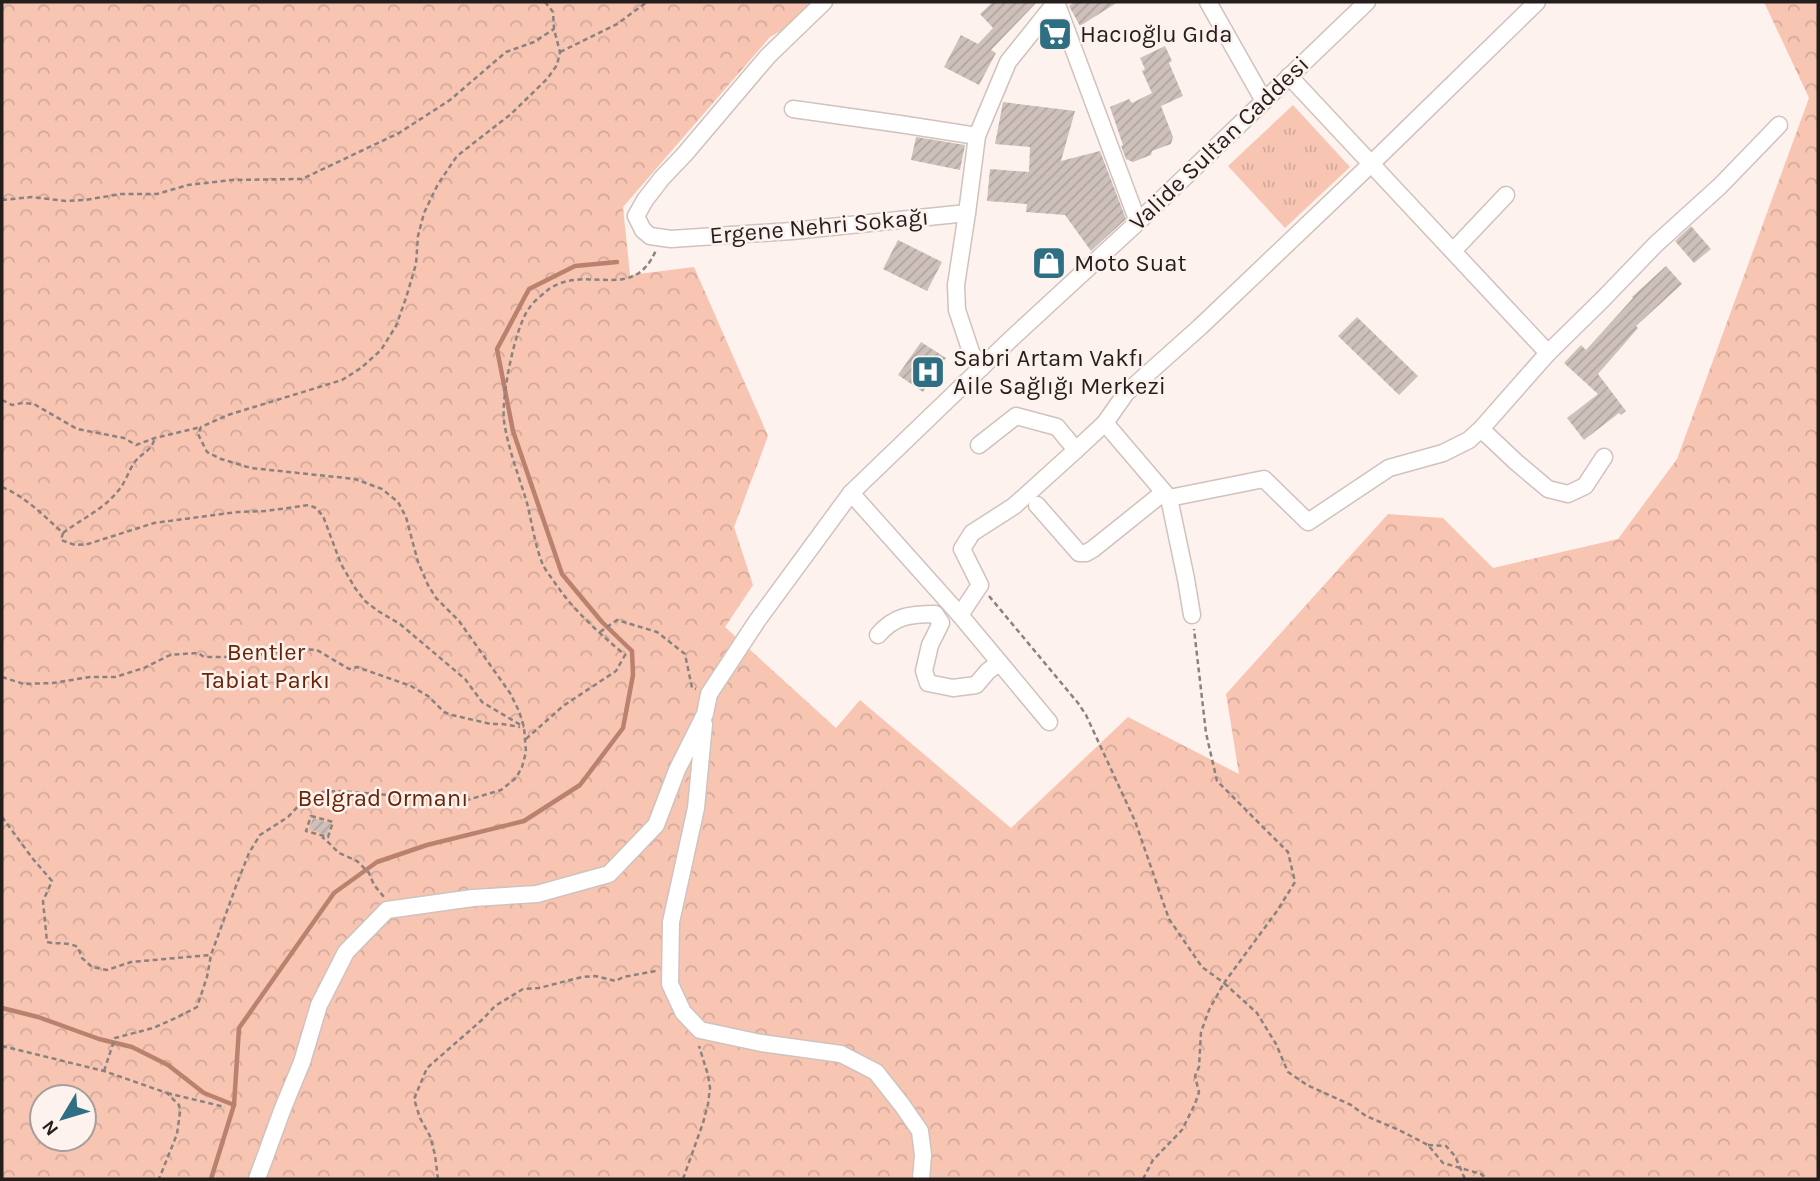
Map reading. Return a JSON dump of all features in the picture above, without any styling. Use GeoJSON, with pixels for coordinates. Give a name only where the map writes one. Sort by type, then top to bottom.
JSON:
{"type":"FeatureCollection","features":[{"type":"Feature","properties":{"kind":"street"},"geometry":{"type":"LineString","coordinates":[[666,238],[650,236],[643,230],[636,216],[645,200],[768,56],[824,2]]}},
{"type":"Feature","properties":{"kind":"street"},"geometry":{"type":"LineString","coordinates":[[981,368],[971,352],[957,310],[956,285],[977,136],[1008,62],[1056,2]]}},
{"type":"Feature","properties":{"kind":"street"},"geometry":{"type":"LineString","coordinates":[[1056,2],[1138,222]]}},
{"type":"Feature","properties":{"kind":"street"},"geometry":{"type":"LineString","coordinates":[[1208,2],[1264,101]]}},
{"type":"Feature","properties":{"kind":"street","name":"Valide Sultan Caddesi"},"geometry":{"type":"LineString","coordinates":[[709,694],[757,621],[850,493],[1367,2]]}},
{"type":"Feature","properties":{"kind":"street"},"geometry":{"type":"LineString","coordinates":[[960,615],[980,585],[962,549],[972,533],[1014,506],[1105,423],[1126,393],[1200,327],[1372,163],[1536,2]]}},
{"type":"Feature","properties":{"kind":"street"},"geometry":{"type":"LineString","coordinates":[[1290,76],[1548,353]]}},
{"type":"Feature","properties":{"kind":"street"},"geometry":{"type":"LineString","coordinates":[[793,109],[977,136]]}},
{"type":"Feature","properties":{"kind":"street"},"geometry":{"type":"LineString","coordinates":[[1037,505],[1079,553],[1093,549],[1166,495],[1264,479],[1308,522],[1389,468],[1443,453],[1469,440],[1548,353],[1779,125]]}},
{"type":"Feature","properties":{"kind":"street"},"geometry":{"type":"LineString","coordinates":[[1453,250],[1506,195]]}},
{"type":"Feature","properties":{"kind":"street","name":"Ergene Nehri Sokağı"},"geometry":{"type":"LineString","coordinates":[[666,238],[792,231],[967,213]]}},
{"type":"Feature","properties":{"kind":"street"},"geometry":{"type":"LineString","coordinates":[[979,444],[1017,416],[1057,427],[1076,450]]}},
{"type":"Feature","properties":{"kind":"street"},"geometry":{"type":"LineString","coordinates":[[1105,423],[1166,495],[1192,615]]}},
{"type":"Feature","properties":{"kind":"street"},"geometry":{"type":"LineString","coordinates":[[1481,429],[1548,489],[1568,494],[1585,486],[1604,457]]}},
{"type":"Feature","properties":{"kind":"street"},"geometry":{"type":"LineString","coordinates":[[850,493],[960,615],[1049,722]]}},
{"type":"Feature","properties":{"kind":"street"},"geometry":{"type":"LineString","coordinates":[[935,614],[946,600]]}},
{"type":"Feature","properties":{"kind":"street"},"geometry":{"type":"LineString","coordinates":[[878,635],[888,623],[915,614],[935,614]]}},
{"type":"Feature","properties":{"kind":"street"},"geometry":{"type":"LineString","coordinates":[[935,614],[941,623],[930,645],[924,671],[928,683],[953,688],[976,685],[999,663]]}},
{"type":"Feature","properties":{"kind":"street"},"geometry":{"type":"LineString","coordinates":[[709,694],[696,808],[671,922],[670,984],[683,1012],[700,1030],[761,1043],[841,1054],[876,1072],[920,1131],[923,1155],[921,1179]]}},
{"type":"Feature","properties":{"kind":"street"},"geometry":{"type":"LineString","coordinates":[[257,1179],[302,1062],[319,1004],[346,952],[387,910],[473,898],[537,894],[610,874],[656,825],[677,771],[705,714]]}},
{"type":"Feature","properties":{"kind":"path"},"geometry":{"type":"LineString","coordinates":[[2,400],[12,405],[22,402],[34,404],[77,429],[124,438],[136,445],[201,427],[228,415],[342,380],[361,368],[381,350],[396,326],[416,264],[418,236],[424,213],[438,184],[457,156],[511,114],[547,79],[557,65],[560,52],[553,12],[545,2]]}},
{"type":"Feature","properties":{"kind":"path"},"geometry":{"type":"LineString","coordinates":[[560,52],[617,24],[647,2]]}},
{"type":"Feature","properties":{"kind":"path"},"geometry":{"type":"LineString","coordinates":[[2,200],[32,197],[75,201],[121,194],[157,194],[188,185],[232,180],[302,179],[399,132],[450,100],[506,52],[534,42],[554,29]]}},
{"type":"Feature","properties":{"kind":"path"},"geometry":{"type":"LineString","coordinates":[[526,739],[563,706],[616,671],[625,655],[579,614],[543,565],[508,444],[503,417],[514,346],[529,308],[550,289],[576,279],[635,278],[651,261],[666,238]]}},
{"type":"Feature","properties":{"kind":"path"},"geometry":{"type":"LineString","coordinates":[[104,1071],[115,1038],[153,1028],[197,1007],[211,955],[249,853],[260,835],[288,817],[301,803],[322,792],[338,791],[464,801],[500,790],[516,778],[526,752],[524,727],[510,692],[459,621],[436,598],[428,585],[418,562],[406,517],[398,502],[382,489],[355,479],[251,468],[221,459],[207,452],[198,434],[201,427]]}},
{"type":"Feature","properties":{"kind":"path"},"geometry":{"type":"LineString","coordinates":[[155,438],[153,447],[135,461],[120,490],[107,503],[63,533],[61,540],[75,545],[88,544],[154,523],[309,505],[323,516],[341,564],[365,601],[400,624],[457,672],[482,702],[524,727]]}},
{"type":"Feature","properties":{"kind":"path"},"geometry":{"type":"LineString","coordinates":[[2,487],[37,509],[63,533]]}},
{"type":"Feature","properties":{"kind":"path"},"geometry":{"type":"LineString","coordinates":[[980,585],[1086,715],[1135,821],[1169,919],[1202,967],[1257,1013],[1276,1044],[1288,1072],[1307,1085],[1351,1105],[1366,1116],[1428,1145],[1443,1163],[1481,1174],[1487,1179]]}},
{"type":"Feature","properties":{"kind":"path"},"geometry":{"type":"LineString","coordinates":[[1144,1179],[1153,1160],[1182,1130],[1195,1104],[1199,1092],[1195,1076],[1199,1067],[1201,1032],[1209,1010],[1224,983],[1278,911],[1295,882],[1288,852],[1217,781],[1206,733],[1192,615]]}},
{"type":"Feature","properties":{"kind":"path"},"geometry":{"type":"LineString","coordinates":[[599,633],[617,620],[657,632],[685,654],[692,688],[709,694]]}},
{"type":"Feature","properties":{"kind":"path"},"geometry":{"type":"LineString","coordinates":[[2,677],[24,684],[53,683],[90,677],[115,677],[170,655],[198,653],[204,657],[222,657],[299,649],[317,650],[349,669],[357,667],[411,685],[428,696],[443,712],[491,724],[524,727]]}},
{"type":"Feature","properties":{"kind":"path"},"geometry":{"type":"LineString","coordinates":[[323,835],[328,837],[332,822],[311,816],[306,831],[323,835],[339,853],[357,861],[369,873],[374,885]]}},
{"type":"Feature","properties":{"kind":"path"},"geometry":{"type":"LineString","coordinates":[[2,817],[52,881],[43,901],[47,942],[67,942],[78,947],[82,958],[92,967],[107,970],[131,962],[211,955]]}},
{"type":"Feature","properties":{"kind":"path"},"geometry":{"type":"LineString","coordinates":[[438,1179],[430,1136],[414,1099],[427,1068],[438,1057],[495,1006],[523,989],[539,988],[582,977],[595,976],[615,981],[623,977],[670,969]]}},
{"type":"Feature","properties":{"kind":"path"},"geometry":{"type":"LineString","coordinates":[[683,1179],[703,1123],[710,1088],[696,1026]]}},
{"type":"Feature","properties":{"kind":"path"},"geometry":{"type":"LineString","coordinates":[[2,1046],[104,1071],[167,1093],[225,1107]]}},
{"type":"Feature","properties":{"kind":"path"},"geometry":{"type":"LineString","coordinates":[[159,1179],[177,1134],[180,1112],[179,1105],[167,1093]]}},
{"type":"Feature","properties":{"kind":"path"},"geometry":{"type":"LineString","coordinates":[[1428,1145],[1446,1146],[1455,1156],[1465,1179]]}},
{"type":"Feature","properties":{"kind":"green space","name":"Belgrad Ormanı"},"geometry":{"type":"Polygon","coordinates":[[[2,2],[827,2],[827,5],[770,37],[623,207],[630,275],[694,267],[768,436],[734,527],[753,585],[725,627],[836,728],[860,700],[1011,828],[1128,717],[1239,774],[1226,694],[1388,514],[1443,518],[1493,568],[1618,539],[1677,459],[1809,98],[1764,2],[1818,2],[1818,1179],[2,1179],[2,2]]]}},
{"type":"Feature","properties":{"kind":"green space"},"geometry":{"type":"Polygon","coordinates":[[[1293,105],[1350,167],[1285,228],[1228,166],[1293,105]]]}},
{"type":"Feature","properties":{"kind":"building"},"geometry":{"type":"Polygon","coordinates":[[[993,2],[1037,2],[991,50],[996,53],[979,85],[944,67],[961,35],[978,44],[993,28],[980,14],[993,2]]]}},
{"type":"Feature","properties":{"kind":"building"},"geometry":{"type":"Polygon","coordinates":[[[1074,2],[1118,2],[1080,26],[1069,6],[1074,2]]]}},
{"type":"Feature","properties":{"kind":"building"},"geometry":{"type":"Polygon","coordinates":[[[1165,46],[1183,96],[1161,106],[1173,137],[1171,144],[1133,162],[1126,159],[1110,107],[1129,99],[1132,103],[1152,93],[1142,71],[1145,69],[1140,58],[1165,46]]]}},
{"type":"Feature","properties":{"kind":"building"},"geometry":{"type":"Polygon","coordinates":[[[1003,102],[1075,111],[1061,161],[1100,151],[1126,219],[1091,251],[1065,215],[1026,212],[1027,204],[987,201],[990,169],[1029,172],[1030,147],[995,144],[1003,102]]]}},
{"type":"Feature","properties":{"kind":"building"},"geometry":{"type":"Polygon","coordinates":[[[916,137],[965,145],[960,170],[911,160],[916,137]]]}},
{"type":"Feature","properties":{"kind":"building"},"geometry":{"type":"Polygon","coordinates":[[[1691,226],[1711,249],[1694,263],[1675,241],[1691,226]]]}},
{"type":"Feature","properties":{"kind":"building"},"geometry":{"type":"Polygon","coordinates":[[[898,240],[942,262],[927,291],[883,269],[898,240]]]}},
{"type":"Feature","properties":{"kind":"building"},"geometry":{"type":"Polygon","coordinates":[[[1666,266],[1682,284],[1636,326],[1638,328],[1598,374],[1626,411],[1621,415],[1619,413],[1584,440],[1567,418],[1598,394],[1564,363],[1581,345],[1586,350],[1632,297],[1666,266]]]}},
{"type":"Feature","properties":{"kind":"building"},"geometry":{"type":"Polygon","coordinates":[[[1357,317],[1418,376],[1399,395],[1338,336],[1357,317]]]}},
{"type":"Feature","properties":{"kind":"building"},"geometry":{"type":"Polygon","coordinates":[[[921,342],[946,358],[923,392],[898,375],[921,342]]]}},
{"type":"Feature","properties":{"kind":"building"},"geometry":{"type":"Polygon","coordinates":[[[313,818],[331,824],[327,835],[309,829],[313,818]]]}},
{"type":"Feature","properties":{"kind":"waterway"},"geometry":{"type":"LineString","coordinates":[[211,1179],[234,1105],[239,1028],[334,893],[377,862],[427,845],[524,821],[580,785],[623,728],[633,675],[632,651],[602,622],[562,574],[513,431],[497,349],[529,289],[575,266],[617,262]]}},
{"type":"Feature","properties":{"kind":"waterway"},"geometry":{"type":"LineString","coordinates":[[2,1008],[132,1047],[168,1065],[204,1093],[234,1105]]}},
{"type":"Feature","properties":{"kind":"place","name":"Hacıoğlu Gıda"},"geometry":{"type":"Point","coordinates":[1055,34]}},
{"type":"Feature","properties":{"kind":"place","name":"Moto Suat"},"geometry":{"type":"Point","coordinates":[1049,263]}},
{"type":"Feature","properties":{"kind":"place","name":"Sabri Artam Vakfı Aile Sağlığı Merkezi"},"geometry":{"type":"Point","coordinates":[928,372]}},
{"type":"Feature","properties":{"kind":"park label","name":"Bentler Tabiat Parkı"},"geometry":{"type":"Point","coordinates":[266,666]}}]}
